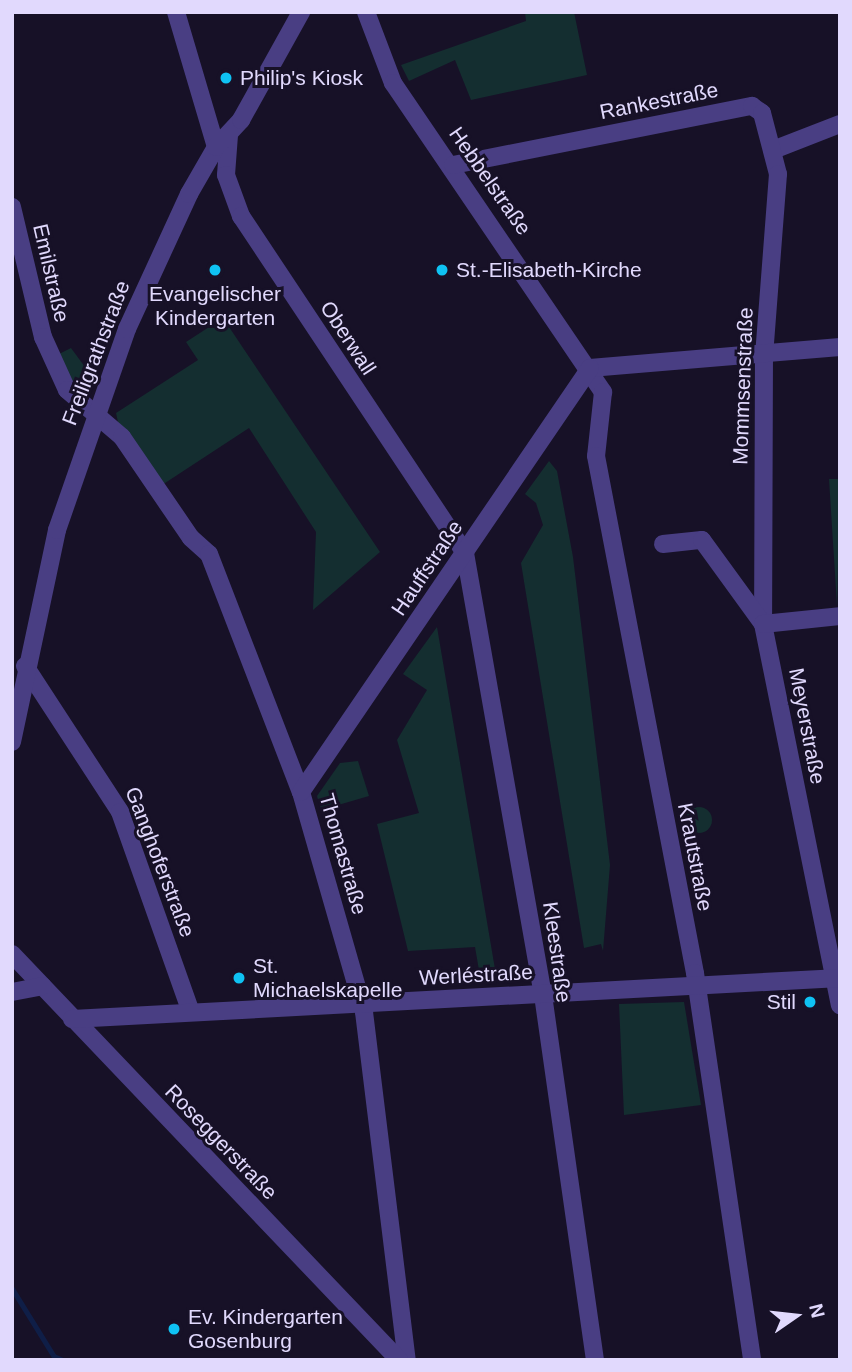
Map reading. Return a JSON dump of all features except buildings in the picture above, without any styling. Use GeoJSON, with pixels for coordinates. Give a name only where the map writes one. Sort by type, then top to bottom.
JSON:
{"type":"FeatureCollection","features":[{"type":"Feature","properties":{"kind":"street","name":"Oberwall"},"geometry":{"type":"LineString","coordinates":[[176,12],[223,141],[226,175],[241,216],[464,553]]}},
{"type":"Feature","properties":{"kind":"street","name":"Freiligrathstraße"},"geometry":{"type":"LineString","coordinates":[[12,742],[24,666],[94,416],[164,243],[301,12]]}},
{"type":"Feature","properties":{"kind":"street","name":"Hebbelstraße"},"geometry":{"type":"LineString","coordinates":[[366,12],[393,83],[453,166],[590,369]]}},
{"type":"Feature","properties":{"kind":"street","name":"Rankestraße"},"geometry":{"type":"LineString","coordinates":[[453,166],[752,106],[762,113],[773,150]]}},
{"type":"Feature","properties":{"kind":"street"},"geometry":{"type":"LineString","coordinates":[[773,150],[840,124]]}},
{"type":"Feature","properties":{"kind":"street","name":"Mommsenstraße"},"geometry":{"type":"LineString","coordinates":[[763,624],[764,354],[778,174],[773,150]]}},
{"type":"Feature","properties":{"kind":"street","name":"Emilstraße"},"geometry":{"type":"LineString","coordinates":[[12,207],[43,337],[67,390],[94,416]]}},
{"type":"Feature","properties":{"kind":"street"},"geometry":{"type":"LineString","coordinates":[[590,369],[840,347]]}},
{"type":"Feature","properties":{"kind":"street","name":"Hauffstraße"},"geometry":{"type":"LineString","coordinates":[[301,792],[590,369]]}},
{"type":"Feature","properties":{"kind":"street","name":"Krautstraße"},"geometry":{"type":"LineString","coordinates":[[590,369],[603,392],[596,456],[696,987],[752,1360]]}},
{"type":"Feature","properties":{"kind":"street","name":"Thomastraße"},"geometry":{"type":"LineString","coordinates":[[94,416],[122,436],[191,538],[209,554],[301,792],[362,1003],[407,1360]]}},
{"type":"Feature","properties":{"kind":"street","name":"Meyerstraße"},"geometry":{"type":"LineString","coordinates":[[663,544],[702,540],[763,624],[837,978],[840,1005]]}},
{"type":"Feature","properties":{"kind":"street","name":"Kleestraße"},"geometry":{"type":"LineString","coordinates":[[464,553],[543,995],[595,1360]]}},
{"type":"Feature","properties":{"kind":"street"},"geometry":{"type":"LineString","coordinates":[[763,624],[840,616]]}},
{"type":"Feature","properties":{"kind":"street","name":"Ganghoferstraße"},"geometry":{"type":"LineString","coordinates":[[24,666],[120,813],[191,1012]]}},
{"type":"Feature","properties":{"kind":"street","name":"Roseggerstraße"},"geometry":{"type":"LineString","coordinates":[[12,954],[399,1360]]}},
{"type":"Feature","properties":{"kind":"street","name":"Werléstraße"},"geometry":{"type":"LineString","coordinates":[[72,1019],[837,978]]}},
{"type":"Feature","properties":{"kind":"street"},"geometry":{"type":"LineString","coordinates":[[12,992],[42,986]]}},
{"type":"Feature","properties":{"kind":"green space"},"geometry":{"type":"Polygon","coordinates":[[[525,12],[574,12],[587,75],[471,100],[455,60],[409,81],[401,65],[526,21],[525,12]]]}},
{"type":"Feature","properties":{"kind":"green space"},"geometry":{"type":"Polygon","coordinates":[[[223,318],[380,552],[313,610],[316,532],[249,428],[162,485],[118,422],[116,413],[198,360],[186,342],[223,318]]]}},
{"type":"Feature","properties":{"kind":"green space"},"geometry":{"type":"Polygon","coordinates":[[[71,348],[85,367],[96,365],[88,381],[73,384],[57,355],[71,348]]]}},
{"type":"Feature","properties":{"kind":"green space"},"geometry":{"type":"Polygon","coordinates":[[[549,461],[557,471],[573,557],[610,865],[603,951],[601,944],[584,948],[521,563],[543,525],[536,503],[525,494],[549,461]]]}},
{"type":"Feature","properties":{"kind":"green space"},"geometry":{"type":"Polygon","coordinates":[[[829,479],[840,479],[837,606],[829,479]]]}},
{"type":"Feature","properties":{"kind":"green space"},"geometry":{"type":"Polygon","coordinates":[[[437,627],[496,975],[480,976],[475,947],[408,951],[377,824],[419,813],[397,740],[427,690],[403,674],[437,627]]]}},
{"type":"Feature","properties":{"kind":"green space"},"geometry":{"type":"Polygon","coordinates":[[[358,761],[369,796],[321,810],[317,796],[340,763],[358,761]]]}},
{"type":"Feature","properties":{"kind":"green space"},"geometry":{"type":"Polygon","coordinates":[[[699,807],[709,810],[712,820],[709,830],[699,833],[689,830],[686,820],[689,810],[699,807]]]}},
{"type":"Feature","properties":{"kind":"green space"},"geometry":{"type":"Polygon","coordinates":[[[684,1002],[701,1105],[624,1115],[619,1004],[684,1002]]]}},
{"type":"Feature","properties":{"kind":"waterway"},"geometry":{"type":"LineString","coordinates":[[12,1288],[54,1356],[63,1360]]}},
{"type":"Feature","properties":{"kind":"place","name":"Philip's Kiosk"},"geometry":{"type":"Point","coordinates":[226,78]}},
{"type":"Feature","properties":{"kind":"place","name":"Evangelischer Kindergarten"},"geometry":{"type":"Point","coordinates":[215,270]}},
{"type":"Feature","properties":{"kind":"place","name":"St.-Elisabeth-Kirche"},"geometry":{"type":"Point","coordinates":[442,270]}},
{"type":"Feature","properties":{"kind":"place","name":"St. Michaelskapelle"},"geometry":{"type":"Point","coordinates":[239,978]}},
{"type":"Feature","properties":{"kind":"place","name":"Stil"},"geometry":{"type":"Point","coordinates":[810,1002]}},
{"type":"Feature","properties":{"kind":"place","name":"Ev. Kindergarten Gosenburg"},"geometry":{"type":"Point","coordinates":[174,1329]}}]}
